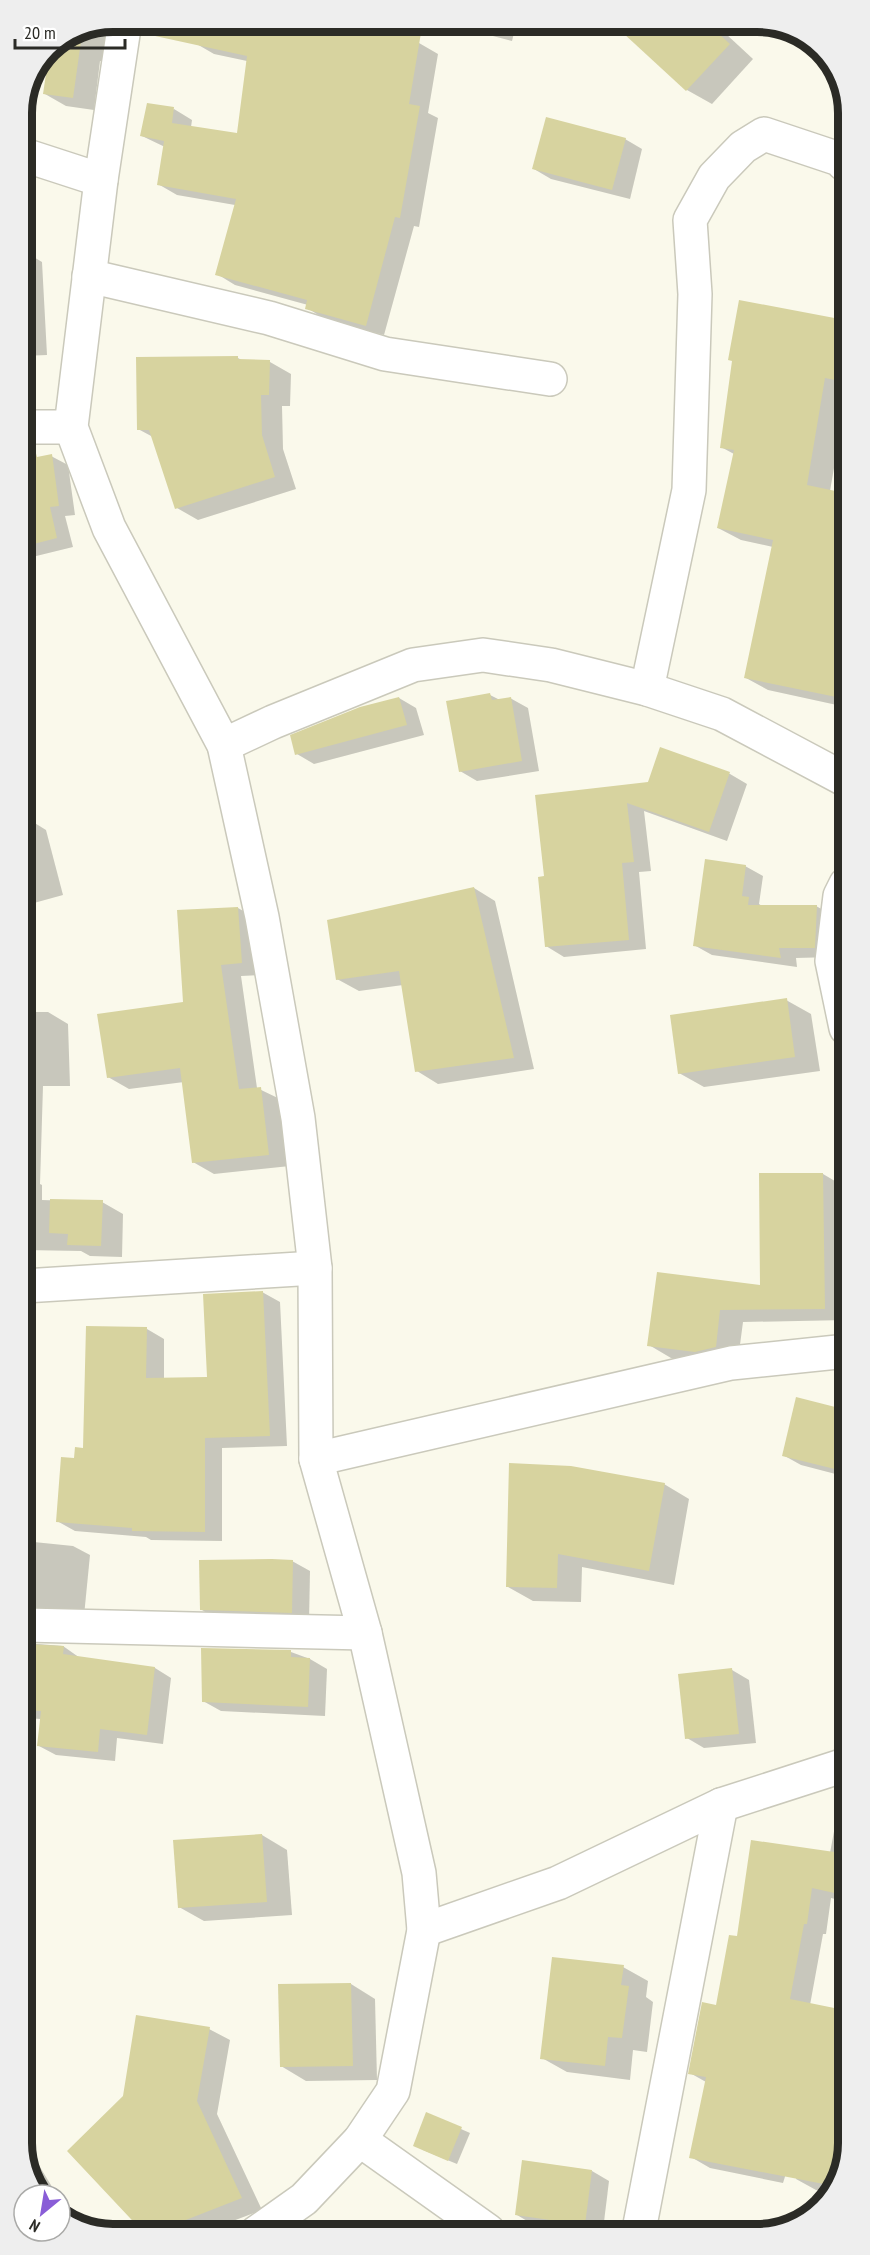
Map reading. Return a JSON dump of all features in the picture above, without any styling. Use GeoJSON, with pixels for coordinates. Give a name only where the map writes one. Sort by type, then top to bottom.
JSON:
{"type":"FeatureCollection","features":[{"type":"Feature","properties":{"kind":"street"},"geometry":{"type":"LineString","coordinates":[[123,32],[101,180],[71,428],[109,528],[224,745],[262,917],[298,1118],[315,1268],[316,1459],[365,1633],[419,1873],[424,1930],[393,2091],[360,2140],[304,2199],[270,2223]]}},
{"type":"Feature","properties":{"kind":"street"},"geometry":{"type":"LineString","coordinates":[[646,689],[689,490],[695,294],[690,220],[714,177],[743,147],[764,134],[838,159]]}},
{"type":"Feature","properties":{"kind":"street"},"geometry":{"type":"LineString","coordinates":[[32,157],[101,180]]}},
{"type":"Feature","properties":{"kind":"street"},"geometry":{"type":"LineString","coordinates":[[89,276],[269,318],[385,354],[550,379]]}},
{"type":"Feature","properties":{"kind":"street"},"geometry":{"type":"LineString","coordinates":[[32,428],[71,428]]}},
{"type":"Feature","properties":{"kind":"street"},"geometry":{"type":"LineString","coordinates":[[224,745],[273,722],[413,665],[483,655],[551,665],[646,689],[722,714],[838,776]]}},
{"type":"Feature","properties":{"kind":"street"},"geometry":{"type":"LineString","coordinates":[[838,912],[832,961],[838,990]]}},
{"type":"Feature","properties":{"kind":"street"},"geometry":{"type":"LineString","coordinates":[[32,1286],[315,1268]]}},
{"type":"Feature","properties":{"kind":"street"},"geometry":{"type":"LineString","coordinates":[[316,1459],[731,1363],[838,1352]]}},
{"type":"Feature","properties":{"kind":"street"},"geometry":{"type":"LineString","coordinates":[[32,1625],[365,1633]]}},
{"type":"Feature","properties":{"kind":"street"},"geometry":{"type":"LineString","coordinates":[[424,1930],[558,1883],[721,1806],[838,1767]]}},
{"type":"Feature","properties":{"kind":"street"},"geometry":{"type":"LineString","coordinates":[[640,2224],[721,1806]]}},
{"type":"Feature","properties":{"kind":"street"},"geometry":{"type":"LineString","coordinates":[[360,2140],[478,2224]]}},
{"type":"Feature","properties":{"kind":"building"},"geometry":{"type":"Polygon","coordinates":[[[146,32],[421,32],[409,104],[420,106],[400,218],[395,217],[366,326],[305,309],[307,300],[215,275],[236,199],[157,185],[164,141],[140,136],[147,103],[174,107],[172,123],[237,133],[247,56],[146,34],[146,32]]]}},
{"type":"Feature","properties":{"kind":"building"},"geometry":{"type":"Polygon","coordinates":[[[622,32],[717,32],[730,44],[686,91],[622,32]]]}},
{"type":"Feature","properties":{"kind":"building"},"geometry":{"type":"Polygon","coordinates":[[[81,38],[73,98],[43,94],[47,64],[67,45],[81,38]]]}},
{"type":"Feature","properties":{"kind":"building"},"geometry":{"type":"Polygon","coordinates":[[[546,117],[626,138],[612,190],[532,169],[546,117]]]}},
{"type":"Feature","properties":{"kind":"building"},"geometry":{"type":"Polygon","coordinates":[[[739,300],[838,319],[838,381],[825,378],[807,485],[838,492],[838,697],[744,678],[773,540],[717,528],[734,450],[720,448],[732,361],[728,360],[739,300]]]}},
{"type":"Feature","properties":{"kind":"building"},"geometry":{"type":"Polygon","coordinates":[[[238,356],[238,359],[270,360],[269,395],[261,395],[262,435],[275,477],[175,509],[149,430],[137,430],[136,357],[238,356]]]}},
{"type":"Feature","properties":{"kind":"building"},"geometry":{"type":"Polygon","coordinates":[[[32,446],[34,446],[37,457],[52,454],[59,506],[50,507],[57,538],[32,544],[32,446]]]}},
{"type":"Feature","properties":{"kind":"building"},"geometry":{"type":"Polygon","coordinates":[[[490,693],[492,700],[511,697],[522,761],[459,772],[446,701],[490,693]]]}},
{"type":"Feature","properties":{"kind":"building"},"geometry":{"type":"Polygon","coordinates":[[[399,697],[407,725],[295,755],[290,735],[360,707],[399,697]]]}},
{"type":"Feature","properties":{"kind":"building"},"geometry":{"type":"Polygon","coordinates":[[[660,747],[730,772],[709,832],[627,803],[634,862],[622,863],[629,940],[545,947],[538,877],[544,876],[535,795],[648,782],[660,747]]]}},
{"type":"Feature","properties":{"kind":"building"},"geometry":{"type":"Polygon","coordinates":[[[705,859],[746,865],[742,896],[749,897],[748,905],[817,905],[815,948],[779,948],[781,958],[693,946],[705,859]]]}},
{"type":"Feature","properties":{"kind":"building"},"geometry":{"type":"Polygon","coordinates":[[[474,887],[514,1058],[415,1072],[399,971],[336,980],[327,920],[474,887]]]}},
{"type":"Feature","properties":{"kind":"building"},"geometry":{"type":"Polygon","coordinates":[[[238,907],[242,963],[221,965],[239,1089],[261,1087],[269,1155],[192,1163],[180,1068],[107,1078],[97,1014],[183,1002],[177,910],[238,907]]]}},
{"type":"Feature","properties":{"kind":"building"},"geometry":{"type":"Polygon","coordinates":[[[787,998],[795,1057],[678,1074],[670,1015],[787,998]]]}},
{"type":"Feature","properties":{"kind":"building"},"geometry":{"type":"Polygon","coordinates":[[[759,1173],[823,1173],[825,1309],[720,1310],[716,1347],[695,1352],[647,1346],[657,1272],[760,1285],[759,1173]]]}},
{"type":"Feature","properties":{"kind":"building"},"geometry":{"type":"Polygon","coordinates":[[[50,1199],[103,1200],[101,1246],[67,1245],[68,1234],[49,1233],[50,1199]]]}},
{"type":"Feature","properties":{"kind":"building"},"geometry":{"type":"Polygon","coordinates":[[[263,1291],[270,1436],[205,1438],[205,1532],[132,1531],[132,1528],[56,1522],[61,1457],[74,1458],[75,1447],[83,1448],[86,1326],[147,1327],[146,1378],[207,1377],[203,1294],[263,1291]]]}},
{"type":"Feature","properties":{"kind":"building"},"geometry":{"type":"Polygon","coordinates":[[[796,1397],[838,1408],[838,1470],[782,1456],[796,1397]]]}},
{"type":"Feature","properties":{"kind":"building"},"geometry":{"type":"Polygon","coordinates":[[[509,1463],[571,1466],[665,1483],[649,1571],[558,1554],[557,1588],[506,1587],[509,1463]]]}},
{"type":"Feature","properties":{"kind":"building"},"geometry":{"type":"Polygon","coordinates":[[[199,1560],[293,1560],[292,1613],[200,1610],[199,1560]]]}},
{"type":"Feature","properties":{"kind":"building"},"geometry":{"type":"Polygon","coordinates":[[[32,1644],[64,1646],[63,1654],[155,1667],[147,1735],[100,1729],[98,1752],[37,1746],[41,1711],[32,1710],[32,1644]]]}},
{"type":"Feature","properties":{"kind":"building"},"geometry":{"type":"Polygon","coordinates":[[[201,1648],[291,1650],[291,1657],[310,1658],[308,1707],[202,1702],[201,1648]]]}},
{"type":"Feature","properties":{"kind":"building"},"geometry":{"type":"Polygon","coordinates":[[[732,1668],[739,1734],[685,1739],[678,1674],[732,1668]]]}},
{"type":"Feature","properties":{"kind":"building"},"geometry":{"type":"Polygon","coordinates":[[[262,1834],[267,1902],[178,1908],[173,1840],[262,1834]]]}},
{"type":"Feature","properties":{"kind":"building"},"geometry":{"type":"Polygon","coordinates":[[[751,1840],[838,1853],[838,1894],[812,1888],[807,1924],[804,1924],[790,1999],[838,2009],[838,2153],[827,2185],[689,2158],[706,2077],[688,2074],[702,2002],[716,2005],[729,1935],[737,1936],[751,1840]]]}},
{"type":"Feature","properties":{"kind":"building"},"geometry":{"type":"Polygon","coordinates":[[[552,1957],[624,1965],[621,1985],[629,1986],[622,2038],[608,2037],[605,2066],[540,2059],[552,1957]]]}},
{"type":"Feature","properties":{"kind":"building"},"geometry":{"type":"Polygon","coordinates":[[[351,1983],[353,2066],[280,2067],[278,1984],[351,1983]]]}},
{"type":"Feature","properties":{"kind":"building"},"geometry":{"type":"Polygon","coordinates":[[[136,2015],[210,2027],[197,2101],[242,2198],[178,2223],[135,2223],[67,2151],[123,2096],[136,2015]]]}},
{"type":"Feature","properties":{"kind":"building"},"geometry":{"type":"Polygon","coordinates":[[[426,2112],[462,2127],[448,2161],[413,2146],[426,2112]]]}},
{"type":"Feature","properties":{"kind":"building"},"geometry":{"type":"Polygon","coordinates":[[[522,2160],[592,2170],[585,2224],[515,2215],[522,2160]]]}}]}
